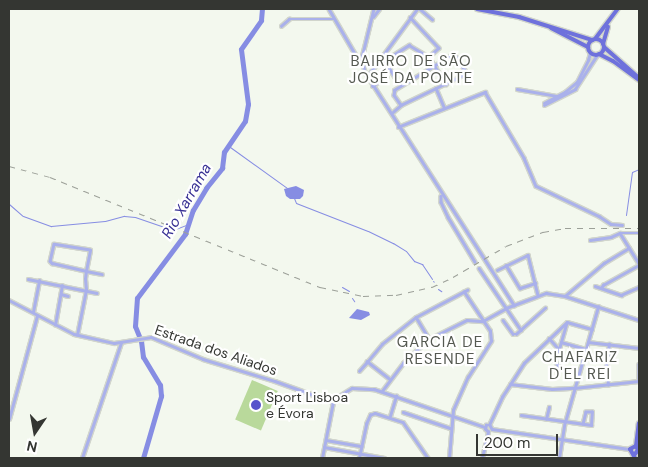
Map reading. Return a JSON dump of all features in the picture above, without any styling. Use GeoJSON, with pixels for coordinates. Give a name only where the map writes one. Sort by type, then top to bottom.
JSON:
{"type":"FeatureCollection","features":[{"type":"Feature","properties":{"kind":"main road"},"geometry":{"type":"LineString","coordinates":[[477,9],[540,23],[594,40],[603,45],[639,79]]}},
{"type":"Feature","properties":{"kind":"main road"},"geometry":{"type":"LineString","coordinates":[[588,47],[611,21],[618,9]]}},
{"type":"Feature","properties":{"kind":"main road"},"geometry":{"type":"LineString","coordinates":[[598,55],[611,21]]}},
{"type":"Feature","properties":{"kind":"main road"},"geometry":{"type":"LineString","coordinates":[[540,23],[588,47],[590,52],[613,61],[639,79]]}},
{"type":"Feature","properties":{"kind":"main road"},"geometry":{"type":"LineString","coordinates":[[635,456],[638,448],[639,423]]}},
{"type":"Feature","properties":{"kind":"main road"},"geometry":{"type":"LineString","coordinates":[[635,456],[630,449],[638,448]]}},
{"type":"Feature","properties":{"kind":"street"},"geometry":{"type":"LineString","coordinates":[[329,9],[362,65],[372,86],[514,305]]}},
{"type":"Feature","properties":{"kind":"street"},"geometry":{"type":"LineString","coordinates":[[362,65],[362,54],[374,9]]}},
{"type":"Feature","properties":{"kind":"street"},"geometry":{"type":"LineString","coordinates":[[372,18],[378,9]]}},
{"type":"Feature","properties":{"kind":"street"},"geometry":{"type":"LineString","coordinates":[[367,77],[410,17],[418,9],[432,19]]}},
{"type":"Feature","properties":{"kind":"street"},"geometry":{"type":"LineString","coordinates":[[410,17],[439,48],[429,57]]}},
{"type":"Feature","properties":{"kind":"street"},"geometry":{"type":"LineString","coordinates":[[281,26],[289,19],[335,19]]}},
{"type":"Feature","properties":{"kind":"street"},"geometry":{"type":"LineString","coordinates":[[382,57],[393,55],[409,45],[429,57],[446,84]]}},
{"type":"Feature","properties":{"kind":"street"},"geometry":{"type":"LineString","coordinates":[[590,52],[577,82],[544,104],[562,97],[581,82],[591,62],[598,55]]}},
{"type":"Feature","properties":{"kind":"street"},"geometry":{"type":"LineString","coordinates":[[392,118],[394,112],[401,105],[463,75],[465,71],[457,58],[451,56],[395,90],[394,95],[401,105]]}},
{"type":"Feature","properties":{"kind":"street"},"geometry":{"type":"LineString","coordinates":[[382,57],[395,78]]}},
{"type":"Feature","properties":{"kind":"street"},"geometry":{"type":"LineString","coordinates":[[372,86],[386,77]]}},
{"type":"Feature","properties":{"kind":"street"},"geometry":{"type":"LineString","coordinates":[[436,88],[444,107]]}},
{"type":"Feature","properties":{"kind":"street"},"geometry":{"type":"LineString","coordinates":[[517,89],[562,97]]}},
{"type":"Feature","properties":{"kind":"street"},"geometry":{"type":"LineString","coordinates":[[398,127],[481,91],[487,93],[524,158],[536,186],[599,216],[611,224],[622,224]]}},
{"type":"Feature","properties":{"kind":"street"},"geometry":{"type":"LineString","coordinates":[[387,110],[394,112]]}},
{"type":"Feature","properties":{"kind":"street"},"geometry":{"type":"LineString","coordinates":[[441,194],[441,202],[450,221],[475,262]]}},
{"type":"Feature","properties":{"kind":"street"},"geometry":{"type":"LineString","coordinates":[[601,288],[603,284],[639,265],[620,233]]}},
{"type":"Feature","properties":{"kind":"street"},"geometry":{"type":"LineString","coordinates":[[590,240],[611,237],[620,233],[639,233]]}},
{"type":"Feature","properties":{"kind":"street"},"geometry":{"type":"LineString","coordinates":[[77,334],[86,290],[86,271],[90,250],[55,244],[52,263],[86,271],[102,274]]}},
{"type":"Feature","properties":{"kind":"street"},"geometry":{"type":"LineString","coordinates":[[565,296],[604,263],[629,248]]}},
{"type":"Feature","properties":{"kind":"street"},"geometry":{"type":"LineString","coordinates":[[497,270],[529,256],[538,295]]}},
{"type":"Feature","properties":{"kind":"street"},"geometry":{"type":"LineString","coordinates":[[506,265],[520,288],[536,283]]}},
{"type":"Feature","properties":{"kind":"street"},"geometry":{"type":"LineString","coordinates":[[479,268],[522,330]]}},
{"type":"Feature","properties":{"kind":"street"},"geometry":{"type":"LineString","coordinates":[[28,279],[98,293]]}},
{"type":"Feature","properties":{"kind":"street"},"geometry":{"type":"LineString","coordinates":[[33,312],[39,282]]}},
{"type":"Feature","properties":{"kind":"street"},"geometry":{"type":"LineString","coordinates":[[55,325],[62,286]]}},
{"type":"Feature","properties":{"kind":"street"},"geometry":{"type":"LineString","coordinates":[[595,286],[623,295],[639,287]]}},
{"type":"Feature","properties":{"kind":"street"},"geometry":{"type":"LineString","coordinates":[[359,371],[382,344],[416,317],[466,291],[491,335],[492,341],[468,377],[452,416],[449,458]]}},
{"type":"Feature","properties":{"kind":"street"},"geometry":{"type":"LineString","coordinates":[[382,392],[389,380],[429,340],[467,320],[483,321],[506,308],[538,295],[552,293],[565,296],[639,320]]}},
{"type":"Feature","properties":{"kind":"street"},"geometry":{"type":"LineString","coordinates":[[61,294],[68,296]]}},
{"type":"Feature","properties":{"kind":"street","name":"Estrada dos Aliados"},"geometry":{"type":"LineString","coordinates":[[9,300],[55,325],[77,334],[121,343],[143,337],[158,339],[203,359],[333,402]]}},
{"type":"Feature","properties":{"kind":"street"},"geometry":{"type":"LineString","coordinates":[[559,458],[564,422],[598,307]]}},
{"type":"Feature","properties":{"kind":"street"},"geometry":{"type":"LineString","coordinates":[[503,320],[513,334],[522,330],[546,308]]}},
{"type":"Feature","properties":{"kind":"street"},"geometry":{"type":"LineString","coordinates":[[9,419],[38,316]]}},
{"type":"Feature","properties":{"kind":"street"},"geometry":{"type":"LineString","coordinates":[[416,317],[429,340]]}},
{"type":"Feature","properties":{"kind":"street"},"geometry":{"type":"LineString","coordinates":[[567,322],[592,329]]}},
{"type":"Feature","properties":{"kind":"street"},"geometry":{"type":"LineString","coordinates":[[322,458],[333,402],[338,396],[352,388],[367,387],[478,425],[485,427],[489,425],[510,384],[533,353],[567,322]]}},
{"type":"Feature","properties":{"kind":"street"},"geometry":{"type":"LineString","coordinates":[[559,367],[552,358],[559,349],[567,322]]}},
{"type":"Feature","properties":{"kind":"street"},"geometry":{"type":"LineString","coordinates":[[549,338],[559,349]]}},
{"type":"Feature","properties":{"kind":"street"},"geometry":{"type":"LineString","coordinates":[[561,342],[586,349]]}},
{"type":"Feature","properties":{"kind":"street"},"geometry":{"type":"LineString","coordinates":[[588,342],[639,348]]}},
{"type":"Feature","properties":{"kind":"street"},"geometry":{"type":"LineString","coordinates":[[82,458],[121,343]]}},
{"type":"Feature","properties":{"kind":"street"},"geometry":{"type":"LineString","coordinates":[[608,385],[606,365],[609,344]]}},
{"type":"Feature","properties":{"kind":"street"},"geometry":{"type":"LineString","coordinates":[[367,362],[389,380]]}},
{"type":"Feature","properties":{"kind":"street"},"geometry":{"type":"LineString","coordinates":[[510,384],[552,389],[608,385],[639,380],[639,364]]}},
{"type":"Feature","properties":{"kind":"street"},"geometry":{"type":"LineString","coordinates":[[390,416],[396,396]]}},
{"type":"Feature","properties":{"kind":"street"},"geometry":{"type":"LineString","coordinates":[[546,419],[549,407]]}},
{"type":"Feature","properties":{"kind":"street"},"geometry":{"type":"LineString","coordinates":[[403,412],[450,428]]}},
{"type":"Feature","properties":{"kind":"street"},"geometry":{"type":"LineString","coordinates":[[521,415],[591,426],[592,412],[586,412],[583,424]]}},
{"type":"Feature","properties":{"kind":"street"},"geometry":{"type":"LineString","coordinates":[[359,458],[366,424],[370,415],[378,413],[390,416],[405,424],[428,458]]}},
{"type":"Feature","properties":{"kind":"street"},"geometry":{"type":"LineString","coordinates":[[489,425],[492,429],[630,449]]}},
{"type":"Feature","properties":{"kind":"street"},"geometry":{"type":"LineString","coordinates":[[485,427],[488,432]]}},
{"type":"Feature","properties":{"kind":"street"},"geometry":{"type":"LineString","coordinates":[[482,458],[488,432],[492,429]]}},
{"type":"Feature","properties":{"kind":"street"},"geometry":{"type":"LineString","coordinates":[[326,440],[361,446]]}},
{"type":"Feature","properties":{"kind":"street"},"geometry":{"type":"LineString","coordinates":[[324,447],[384,458]]}},
{"type":"Feature","properties":{"kind":"green space","name":"Sport Lisboa e Évora"},"geometry":{"type":"Polygon","coordinates":[[[252,380],[278,391],[261,431],[235,420],[252,380]]]}},
{"type":"Feature","properties":{"kind":"water"},"geometry":{"type":"Polygon","coordinates":[[[296,186],[304,190],[303,196],[300,199],[290,199],[286,196],[284,189],[296,186]]]}},
{"type":"Feature","properties":{"kind":"water"},"geometry":{"type":"Polygon","coordinates":[[[357,309],[369,312],[370,315],[361,320],[349,318],[357,309]]]}},
{"type":"Feature","properties":{"kind":"waterway","name":"Rio Xarrama"},"geometry":{"type":"LineString","coordinates":[[143,458],[161,396],[160,385],[143,357],[141,341],[135,326],[137,298],[185,234],[193,210],[206,188],[222,168],[224,152],[245,121],[248,104],[241,49],[261,20],[262,9]]}},
{"type":"Feature","properties":{"kind":"waterway"},"geometry":{"type":"LineString","coordinates":[[229,144],[230,147],[287,188]]}},
{"type":"Feature","properties":{"kind":"waterway"},"geometry":{"type":"LineString","coordinates":[[626,215],[632,172],[639,169]]}},
{"type":"Feature","properties":{"kind":"waterway"},"geometry":{"type":"LineString","coordinates":[[294,198],[296,203],[368,231],[393,243],[406,251],[414,261],[422,264],[432,279]]}},
{"type":"Feature","properties":{"kind":"waterway"},"geometry":{"type":"LineString","coordinates":[[9,204],[23,216],[51,226],[105,221],[124,216],[135,217],[173,230],[189,224]]}},
{"type":"Feature","properties":{"kind":"waterway"},"geometry":{"type":"LineString","coordinates":[[342,287],[349,291]]}},
{"type":"Feature","properties":{"kind":"railway"},"geometry":{"type":"LineString","coordinates":[[9,166],[50,177],[320,287],[363,296],[396,295],[432,287],[506,246],[543,232],[565,228],[639,228]]}},
{"type":"Feature","properties":{"kind":"place","name":"Sport Lisboa e Évora"},"geometry":{"type":"Point","coordinates":[256,405]}},
{"type":"Feature","properties":{"kind":"district","name":"BAIRRO DE SÃO JOSÉ DA PONTE"},"geometry":{"type":"Point","coordinates":[411,70]}},
{"type":"Feature","properties":{"kind":"district","name":"GARCIA DE RESENDE"},"geometry":{"type":"Point","coordinates":[440,350]}},
{"type":"Feature","properties":{"kind":"district","name":"CHAFARIZ D'EL REI"},"geometry":{"type":"Point","coordinates":[580,366]}}]}
